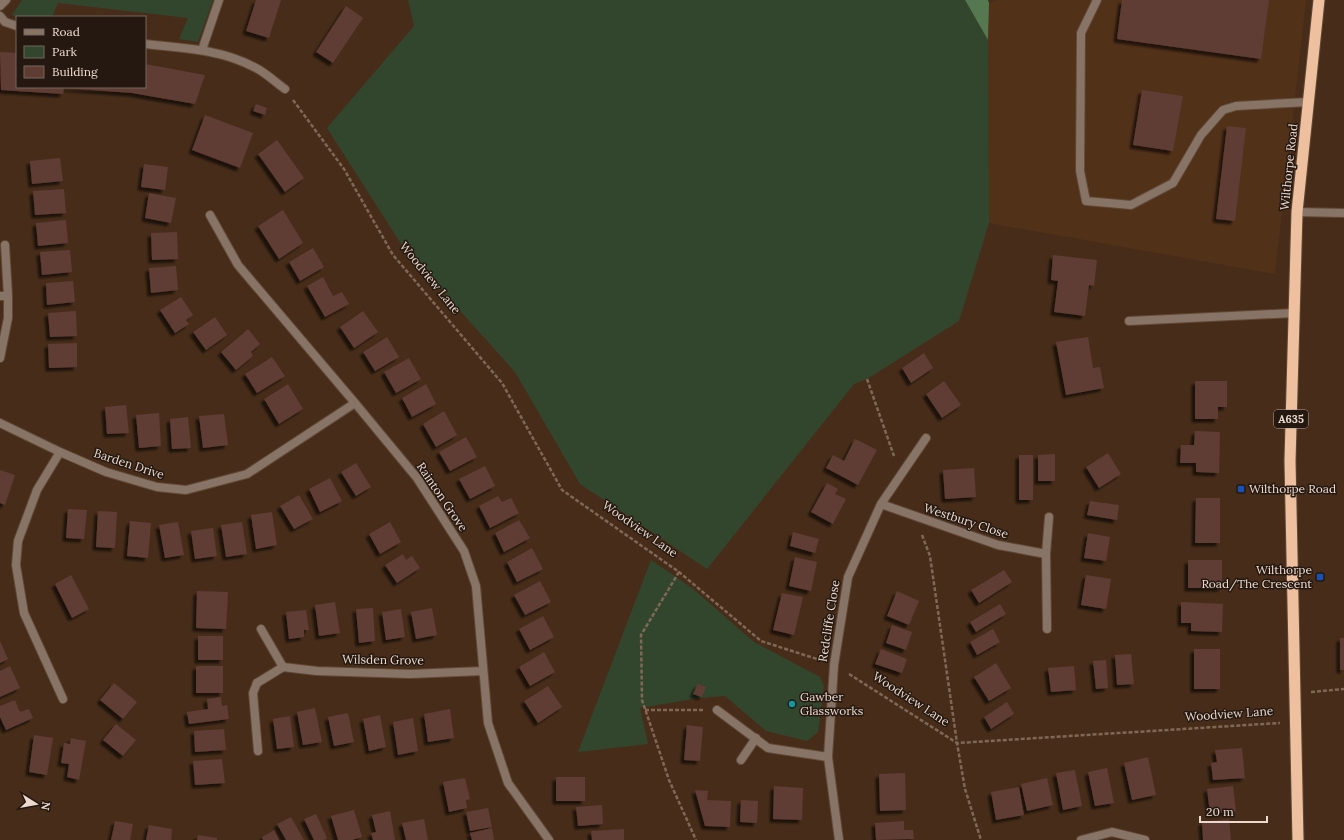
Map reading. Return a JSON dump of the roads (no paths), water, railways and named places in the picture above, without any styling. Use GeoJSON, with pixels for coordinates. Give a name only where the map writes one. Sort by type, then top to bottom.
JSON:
{"type":"FeatureCollection","features":[{"type":"Feature","properties":{"kind":"highway","name":"Wilthorpe Road"},"geometry":{"type":"LineString","coordinates":[[1298,840],[1290,461],[1297,212],[1319,0]]}},
{"type":"Feature","properties":{"kind":"street"},"geometry":{"type":"LineString","coordinates":[[0,6],[6,0]]}},
{"type":"Feature","properties":{"kind":"street"},"geometry":{"type":"LineString","coordinates":[[202,50],[219,0]]}},
{"type":"Feature","properties":{"kind":"street"},"geometry":{"type":"LineString","coordinates":[[1096,0],[1081,33],[1080,171],[1086,200],[1131,205],[1173,183],[1201,135],[1224,110],[1236,106],[1308,102]]}},
{"type":"Feature","properties":{"kind":"street"},"geometry":{"type":"LineString","coordinates":[[0,16],[6,22],[16,26]]}},
{"type":"Feature","properties":{"kind":"street"},"geometry":{"type":"LineString","coordinates":[[146,44],[202,50],[228,56],[255,67],[284,89]]}},
{"type":"Feature","properties":{"kind":"street"},"geometry":{"type":"LineString","coordinates":[[1297,212],[1344,213]]}},
{"type":"Feature","properties":{"kind":"street","name":"Rainton Grove"},"geometry":{"type":"LineString","coordinates":[[210,215],[238,265],[417,478],[464,550],[476,586],[488,723],[508,782],[549,840]]}},
{"type":"Feature","properties":{"kind":"street"},"geometry":{"type":"LineString","coordinates":[[0,358],[8,318],[4,296],[5,245]]}},
{"type":"Feature","properties":{"kind":"street"},"geometry":{"type":"LineString","coordinates":[[1129,321],[1294,312]]}},
{"type":"Feature","properties":{"kind":"street","name":"Barden Drive"},"geometry":{"type":"LineString","coordinates":[[0,423],[106,472],[157,487],[186,490],[247,474],[355,403]]}},
{"type":"Feature","properties":{"kind":"street","name":"Redcliffe Close"},"geometry":{"type":"LineString","coordinates":[[839,840],[828,757],[834,665],[848,577],[881,504],[926,438]]}},
{"type":"Feature","properties":{"kind":"street"},"geometry":{"type":"LineString","coordinates":[[60,452],[37,490],[18,541],[16,565],[24,613],[63,699]]}},
{"type":"Feature","properties":{"kind":"street","name":"Westbury Close"},"geometry":{"type":"LineString","coordinates":[[881,504],[998,545],[1046,554]]}},
{"type":"Feature","properties":{"kind":"street"},"geometry":{"type":"LineString","coordinates":[[1047,629],[1046,554],[1049,517]]}},
{"type":"Feature","properties":{"kind":"street"},"geometry":{"type":"LineString","coordinates":[[258,751],[253,693],[257,683],[283,667],[261,629]]}},
{"type":"Feature","properties":{"kind":"street","name":"Wilsden Grove"},"geometry":{"type":"LineString","coordinates":[[283,667],[317,671],[410,674],[483,671]]}},
{"type":"Feature","properties":{"kind":"street"},"geometry":{"type":"LineString","coordinates":[[717,710],[768,748],[828,757]]}},
{"type":"Feature","properties":{"kind":"street"},"geometry":{"type":"LineString","coordinates":[[741,760],[756,738]]}},
{"type":"Feature","properties":{"kind":"street"},"geometry":{"type":"LineString","coordinates":[[1081,840],[1112,832],[1145,840]]}},
{"type":"Feature","properties":{"kind":"place","name":"Wilthorpe Road"},"geometry":{"type":"Point","coordinates":[1241,489]}},
{"type":"Feature","properties":{"kind":"place","name":"Wilthorpe Road/The Crescent"},"geometry":{"type":"Point","coordinates":[1320,577]}},
{"type":"Feature","properties":{"kind":"place","name":"Gawber Glassworks"},"geometry":{"type":"Point","coordinates":[792,704]}}]}
